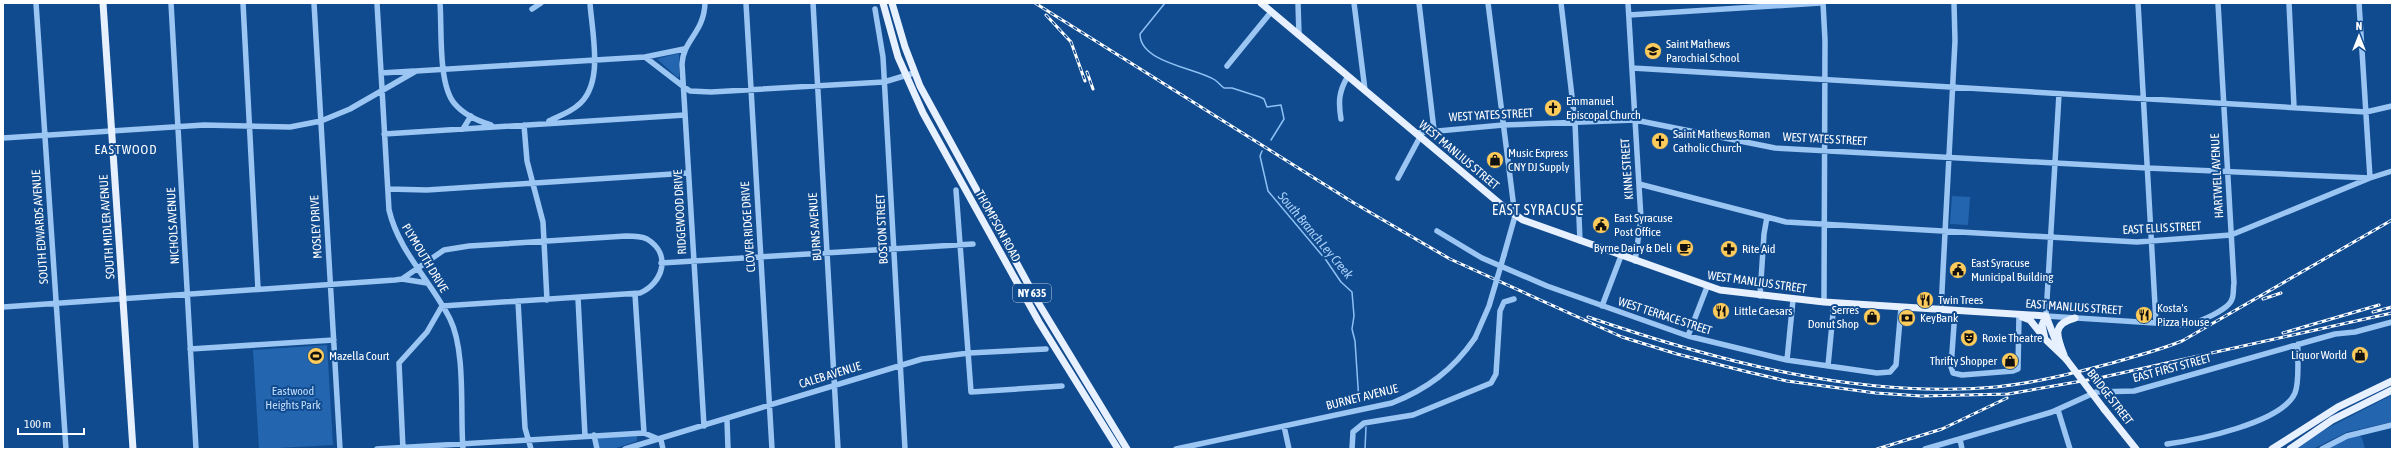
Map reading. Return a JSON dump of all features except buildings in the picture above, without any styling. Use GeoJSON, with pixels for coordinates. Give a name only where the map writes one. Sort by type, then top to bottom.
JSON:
{"type":"FeatureCollection","features":[{"type":"Feature","properties":{"kind":"main road","name":"SOUTH MIDLER AVENUE"},"geometry":{"type":"LineString","coordinates":[[103,3],[133,449]]}},
{"type":"Feature","properties":{"kind":"main road","name":"THOMPSON ROAD"},"geometry":{"type":"LineString","coordinates":[[883,3],[892,38],[906,76],[1020,290],[1118,449]]}},
{"type":"Feature","properties":{"kind":"main road","name":"THOMPSON ROAD"},"geometry":{"type":"LineString","coordinates":[[892,3],[914,73],[1039,304],[1127,449]]}},
{"type":"Feature","properties":{"kind":"main road","name":"WEST MANLIUS STREET"},"geometry":{"type":"LineString","coordinates":[[1261,3],[1515,216],[1707,287],[1793,300],[1955,311]]}},
{"type":"Feature","properties":{"kind":"main road","name":"EAST MANLIUS STREET"},"geometry":{"type":"LineString","coordinates":[[1955,311],[2046,316]]}},
{"type":"Feature","properties":{"kind":"main road","name":"BRIDGE STREET"},"geometry":{"type":"LineString","coordinates":[[2019,315],[2030,320],[2045,339],[2066,359]]}},
{"type":"Feature","properties":{"kind":"main road"},"geometry":{"type":"LineString","coordinates":[[2045,339],[2042,325],[2046,316]]}},
{"type":"Feature","properties":{"kind":"main road","name":"BRIDGE STREET"},"geometry":{"type":"LineString","coordinates":[[2046,316],[2052,337],[2066,359],[2136,449]]}},
{"type":"Feature","properties":{"kind":"main road"},"geometry":{"type":"LineString","coordinates":[[2066,359],[2058,340],[2058,329],[2063,322],[2075,318]]}},
{"type":"Feature","properties":{"kind":"main road"},"geometry":{"type":"LineString","coordinates":[[2272,449],[2338,407],[2392,381]]}},
{"type":"Feature","properties":{"kind":"main road"},"geometry":{"type":"LineString","coordinates":[[2290,449],[2332,420],[2392,390]]}},
{"type":"Feature","properties":{"kind":"street","name":"SOUTH EDWARDS AVENUE"},"geometry":{"type":"LineString","coordinates":[[36,3],[66,449]]}},
{"type":"Feature","properties":{"kind":"street","name":"NICHOLS AVENUE"},"geometry":{"type":"LineString","coordinates":[[171,3],[196,449]]}},
{"type":"Feature","properties":{"kind":"street"},"geometry":{"type":"LineString","coordinates":[[243,3],[258,289]]}},
{"type":"Feature","properties":{"kind":"street","name":"MOSLEY DRIVE"},"geometry":{"type":"LineString","coordinates":[[314,3],[340,449]]}},
{"type":"Feature","properties":{"kind":"street","name":"PLYMOUTH DRIVE"},"geometry":{"type":"LineString","coordinates":[[377,3],[384,134],[388,189],[393,226],[416,267],[442,306],[452,325],[457,349],[462,446]]}},
{"type":"Feature","properties":{"kind":"street"},"geometry":{"type":"LineString","coordinates":[[440,3],[444,70],[448,93],[453,103],[482,122],[502,126]]}},
{"type":"Feature","properties":{"kind":"street"},"geometry":{"type":"LineString","coordinates":[[532,9],[541,3]]}},
{"type":"Feature","properties":{"kind":"street"},"geometry":{"type":"LineString","coordinates":[[545,122],[578,106],[590,90],[594,60],[590,3]]}},
{"type":"Feature","properties":{"kind":"street"},"geometry":{"type":"LineString","coordinates":[[381,73],[645,57],[684,49],[693,39],[702,24],[705,3]]}},
{"type":"Feature","properties":{"kind":"street","name":"CLOVER RIDGE DRIVE"},"geometry":{"type":"LineString","coordinates":[[746,3],[772,449]]}},
{"type":"Feature","properties":{"kind":"street","name":"BURNS AVENUE"},"geometry":{"type":"LineString","coordinates":[[813,3],[836,385],[838,449]]}},
{"type":"Feature","properties":{"kind":"street"},"geometry":{"type":"LineString","coordinates":[[1298,3],[1299,35]]}},
{"type":"Feature","properties":{"kind":"street"},"geometry":{"type":"LineString","coordinates":[[1358,3],[1354,3],[1365,90]]}},
{"type":"Feature","properties":{"kind":"street"},"geometry":{"type":"LineString","coordinates":[[1420,3],[1434,130]]}},
{"type":"Feature","properties":{"kind":"street"},"geometry":{"type":"LineString","coordinates":[[1488,3],[1515,216]]}},
{"type":"Feature","properties":{"kind":"street"},"geometry":{"type":"LineString","coordinates":[[1561,3],[1575,122],[1580,241]]}},
{"type":"Feature","properties":{"kind":"street","name":"KINNE STREET"},"geometry":{"type":"LineString","coordinates":[[1628,3],[1641,219],[1635,261]]}},
{"type":"Feature","properties":{"kind":"street"},"geometry":{"type":"LineString","coordinates":[[1629,15],[1822,3],[1825,80],[1824,302]]}},
{"type":"Feature","properties":{"kind":"street"},"geometry":{"type":"LineString","coordinates":[[1941,310],[1953,88],[1954,3]]}},
{"type":"Feature","properties":{"kind":"street"},"geometry":{"type":"LineString","coordinates":[[2138,3],[2156,323]]}},
{"type":"Feature","properties":{"kind":"street","name":"HARTWELL AVENUE"},"geometry":{"type":"LineString","coordinates":[[2192,324],[2227,306],[2232,300],[2234,283],[2218,3]]}},
{"type":"Feature","properties":{"kind":"street"},"geometry":{"type":"LineString","coordinates":[[2289,3],[2294,108]]}},
{"type":"Feature","properties":{"kind":"street"},"geometry":{"type":"LineString","coordinates":[[2359,3],[2370,178]]}},
{"type":"Feature","properties":{"kind":"street","name":"BOSTON STREET"},"geometry":{"type":"LineString","coordinates":[[875,9],[880,35],[884,82],[905,449]]}},
{"type":"Feature","properties":{"kind":"street"},"geometry":{"type":"LineString","coordinates":[[1227,66],[1271,12]]}},
{"type":"Feature","properties":{"kind":"street","name":"RIDGEWOOD DRIVE"},"geometry":{"type":"LineString","coordinates":[[684,49],[684,87],[688,173],[704,426]]}},
{"type":"Feature","properties":{"kind":"street"},"geometry":{"type":"LineString","coordinates":[[645,57],[684,87],[690,90],[710,92],[884,82],[914,73]]}},
{"type":"Feature","properties":{"kind":"street"},"geometry":{"type":"LineString","coordinates":[[1632,68],[2366,112],[2392,106]]}},
{"type":"Feature","properties":{"kind":"street"},"geometry":{"type":"LineString","coordinates":[[3,138],[217,125],[290,127],[321,121],[350,109],[416,71]]}},
{"type":"Feature","properties":{"kind":"street"},"geometry":{"type":"LineString","coordinates":[[1341,119],[1338,103],[1340,94],[1348,76]]}},
{"type":"Feature","properties":{"kind":"street"},"geometry":{"type":"LineString","coordinates":[[2046,316],[2059,94]]}},
{"type":"Feature","properties":{"kind":"street"},"geometry":{"type":"LineString","coordinates":[[572,110],[574,121]]}},
{"type":"Feature","properties":{"kind":"street"},"geometry":{"type":"LineString","coordinates":[[384,134],[545,122],[685,115]]}},
{"type":"Feature","properties":{"kind":"street"},"geometry":{"type":"LineString","coordinates":[[463,129],[471,116]]}},
{"type":"Feature","properties":{"kind":"street","name":"WEST YATES STREET"},"geometry":{"type":"LineString","coordinates":[[1418,135],[1434,130],[1503,125],[1635,120],[1765,146],[2147,168],[2370,178]]}},
{"type":"Feature","properties":{"kind":"street"},"geometry":{"type":"LineString","coordinates":[[524,124],[526,154],[542,214],[547,300]]}},
{"type":"Feature","properties":{"kind":"street"},"geometry":{"type":"LineString","coordinates":[[1398,178],[1418,135]]}},
{"type":"Feature","properties":{"kind":"street","name":"EAST ELLIS STREET"},"geometry":{"type":"LineString","coordinates":[[1639,184],[1786,222],[2050,238],[2151,241],[2231,235],[2370,178],[2392,171]]}},
{"type":"Feature","properties":{"kind":"street"},"geometry":{"type":"LineString","coordinates":[[388,189],[421,190],[688,173]]}},
{"type":"Feature","properties":{"kind":"street"},"geometry":{"type":"LineString","coordinates":[[956,190],[971,392],[1062,386]]}},
{"type":"Feature","properties":{"kind":"street","name":"BURNET AVENUE"},"geometry":{"type":"LineString","coordinates":[[1176,449],[1392,403],[1411,395],[1446,372],[1475,338],[1489,306],[1515,216]]}},
{"type":"Feature","properties":{"kind":"street"},"geometry":{"type":"LineString","coordinates":[[1760,296],[1764,234],[1767,217]]}},
{"type":"Feature","properties":{"kind":"street","name":"WEST TERRACE STREET"},"geometry":{"type":"LineString","coordinates":[[1438,231],[1482,258],[1602,306],[1688,336],[1787,360],[1886,373],[1894,370],[1896,365],[1901,308]]}},
{"type":"Feature","properties":{"kind":"street"},"geometry":{"type":"LineString","coordinates":[[402,279],[416,267],[444,250],[454,248],[637,236],[652,243],[660,254],[661,263],[660,275],[654,285],[635,294],[442,306],[427,332],[399,362],[403,448]]}},
{"type":"Feature","properties":{"kind":"street"},"geometry":{"type":"LineString","coordinates":[[661,263],[973,244]]}},
{"type":"Feature","properties":{"kind":"street"},"geometry":{"type":"LineString","coordinates":[[1602,306],[1621,256]]}},
{"type":"Feature","properties":{"kind":"street"},"geometry":{"type":"LineString","coordinates":[[3,307],[402,279],[427,283]]}},
{"type":"Feature","properties":{"kind":"street"},"geometry":{"type":"LineString","coordinates":[[1688,336],[1707,287]]}},
{"type":"Feature","properties":{"kind":"street"},"geometry":{"type":"LineString","coordinates":[[635,294],[644,433]]}},
{"type":"Feature","properties":{"kind":"street"},"geometry":{"type":"LineString","coordinates":[[578,298],[585,436]]}},
{"type":"Feature","properties":{"kind":"street"},"geometry":{"type":"LineString","coordinates":[[1352,449],[1353,432],[1364,423],[1413,415],[1491,383],[1496,374],[1500,311],[1504,302],[1514,299]]}},
{"type":"Feature","properties":{"kind":"street"},"geometry":{"type":"LineString","coordinates":[[1787,360],[1793,300]]}},
{"type":"Feature","properties":{"kind":"street"},"geometry":{"type":"LineString","coordinates":[[518,302],[526,428],[531,449]]}},
{"type":"Feature","properties":{"kind":"street"},"geometry":{"type":"LineString","coordinates":[[1828,366],[1834,303]]}},
{"type":"Feature","properties":{"kind":"street"},"geometry":{"type":"LineString","coordinates":[[1955,311],[1951,362],[1952,371],[1962,375],[2012,372],[2018,369],[2019,315]]}},
{"type":"Feature","properties":{"kind":"street","name":"EAST MANLIUS STREET"},"geometry":{"type":"LineString","coordinates":[[2046,316],[2192,324]]}},
{"type":"Feature","properties":{"kind":"street","name":"EAST FIRST STREET"},"geometry":{"type":"LineString","coordinates":[[1925,449],[2058,410],[2096,392],[2134,391],[2335,334],[2355,332],[2392,322]]}},
{"type":"Feature","properties":{"kind":"street"},"geometry":{"type":"LineString","coordinates":[[190,349],[334,340]]}},
{"type":"Feature","properties":{"kind":"street"},"geometry":{"type":"LineString","coordinates":[[2167,444],[2188,441],[2261,420],[2278,413],[2292,398],[2297,388],[2298,344]]}},
{"type":"Feature","properties":{"kind":"street","name":"CALEB AVENUE"},"geometry":{"type":"LineString","coordinates":[[625,449],[727,420],[769,405],[922,359],[968,353],[1046,349]]}},
{"type":"Feature","properties":{"kind":"street"},"geometry":{"type":"LineString","coordinates":[[2058,410],[2070,449]]}},
{"type":"Feature","properties":{"kind":"street"},"geometry":{"type":"LineString","coordinates":[[727,420],[728,449]]}},
{"type":"Feature","properties":{"kind":"street"},"geometry":{"type":"LineString","coordinates":[[2322,449],[2347,436],[2392,425]]}},
{"type":"Feature","properties":{"kind":"street"},"geometry":{"type":"LineString","coordinates":[[1284,426],[1289,449]]}},
{"type":"Feature","properties":{"kind":"street"},"geometry":{"type":"LineString","coordinates":[[377,449],[462,446],[529,439],[644,433],[660,439],[663,449]]}},
{"type":"Feature","properties":{"kind":"street"},"geometry":{"type":"LineString","coordinates":[[594,435],[597,449]]}},
{"type":"Feature","properties":{"kind":"street"},"geometry":{"type":"LineString","coordinates":[[1960,439],[1962,449]]}},
{"type":"Feature","properties":{"kind":"green space"},"geometry":{"type":"Polygon","coordinates":[[[679,53],[679,77],[677,77],[657,59],[679,53]]]}},
{"type":"Feature","properties":{"kind":"green space"},"geometry":{"type":"Polygon","coordinates":[[[1952,196],[1970,197],[1968,225],[1950,224],[1952,196]]]}},
{"type":"Feature","properties":{"kind":"green space","name":"Eastwood Heights Park"},"geometry":{"type":"Polygon","coordinates":[[[327,345],[333,445],[259,449],[253,350],[327,345]]]}},
{"type":"Feature","properties":{"kind":"green space"},"geometry":{"type":"Polygon","coordinates":[[[2392,395],[2392,422],[2347,432],[2313,449],[2296,449],[2324,430],[2392,395]]]}},
{"type":"Feature","properties":{"kind":"green space"},"geometry":{"type":"Polygon","coordinates":[[[2359,435],[2362,438],[2365,449],[2325,449],[2348,438],[2359,435]]]}},
{"type":"Feature","properties":{"kind":"green space"},"geometry":{"type":"Polygon","coordinates":[[[637,436],[637,441],[613,449],[599,449],[597,438],[637,436]]]}},
{"type":"Feature","properties":{"kind":"waterway","name":"South Branch Ley Creek"},"geometry":{"type":"LineString","coordinates":[[1165,3],[1140,34],[1142,44],[1149,52],[1159,58],[1207,76],[1215,80],[1224,88],[1232,88],[1264,99],[1267,107],[1281,105],[1284,119],[1271,140]]}},
{"type":"Feature","properties":{"kind":"waterway","name":"South Branch Ley Creek"},"geometry":{"type":"LineString","coordinates":[[1262,151],[1260,156],[1268,191],[1326,260],[1341,282],[1352,292],[1354,316],[1352,329],[1355,341],[1359,402]]}},
{"type":"Feature","properties":{"kind":"waterway","name":"South Branch Ley Creek"},"geometry":{"type":"LineString","coordinates":[[1365,449],[1366,427]]}},
{"type":"Feature","properties":{"kind":"railway"},"geometry":{"type":"LineString","coordinates":[[1035,3],[1354,203],[1450,259],[1622,337],[1677,354],[1787,381],[1876,393],[1921,396],[2008,394],[2099,378],[2392,313]]}},
{"type":"Feature","properties":{"kind":"railway"},"geometry":{"type":"LineString","coordinates":[[1046,15],[1071,42],[1085,81]]}},
{"type":"Feature","properties":{"kind":"railway"},"geometry":{"type":"LineString","coordinates":[[1087,72],[1093,89]]}},
{"type":"Feature","properties":{"kind":"railway"},"geometry":{"type":"LineString","coordinates":[[1588,317],[1686,348],[1737,362],[1840,382],[1892,387],[1944,389],[1996,387],[2040,380],[2112,363],[2148,353],[2182,341],[2392,220]]}},
{"type":"Feature","properties":{"kind":"railway"},"geometry":{"type":"LineString","coordinates":[[2263,299],[2281,293]]}},
{"type":"Feature","properties":{"kind":"railway"},"geometry":{"type":"LineString","coordinates":[[2283,333],[2379,305]]}},
{"type":"Feature","properties":{"kind":"railway"},"geometry":{"type":"LineString","coordinates":[[2373,312],[2392,307]]}},
{"type":"Feature","properties":{"kind":"railway"},"geometry":{"type":"LineString","coordinates":[[1877,449],[1942,429],[2007,398]]}},
{"type":"Feature","properties":{"kind":"place","name":"Saint Mathews Parochial School"},"geometry":{"type":"Point","coordinates":[1653,51]}},
{"type":"Feature","properties":{"kind":"place","name":"Emmanuel Episcopal Church"},"geometry":{"type":"Point","coordinates":[1553,108]}},
{"type":"Feature","properties":{"kind":"place","name":"Saint Mathews Roman Catholic Church"},"geometry":{"type":"Point","coordinates":[1660,141]}},
{"type":"Feature","properties":{"kind":"place","name":"Music Express CNY DJ Supply"},"geometry":{"type":"Point","coordinates":[1495,160]}},
{"type":"Feature","properties":{"kind":"place","name":"East Syracuse Post Office"},"geometry":{"type":"Point","coordinates":[1601,225]}},
{"type":"Feature","properties":{"kind":"place","name":"Byrne Dairy & Deli"},"geometry":{"type":"Point","coordinates":[1685,248]}},
{"type":"Feature","properties":{"kind":"place","name":"Rite Aid"},"geometry":{"type":"Point","coordinates":[1729,249]}},
{"type":"Feature","properties":{"kind":"place","name":"East Syracuse Municipal Building"},"geometry":{"type":"Point","coordinates":[1958,270]}},
{"type":"Feature","properties":{"kind":"place","name":"Twin Trees"},"geometry":{"type":"Point","coordinates":[1925,300]}},
{"type":"Feature","properties":{"kind":"place","name":"Little Caesars"},"geometry":{"type":"Point","coordinates":[1721,311]}},
{"type":"Feature","properties":{"kind":"place","name":"Kosta's Pizza House"},"geometry":{"type":"Point","coordinates":[2144,315]}},
{"type":"Feature","properties":{"kind":"place","name":"Serres Donut Shop"},"geometry":{"type":"Point","coordinates":[1872,317]}},
{"type":"Feature","properties":{"kind":"place","name":"KeyBank"},"geometry":{"type":"Point","coordinates":[1907,318]}},
{"type":"Feature","properties":{"kind":"place","name":"Roxie Theatre"},"geometry":{"type":"Point","coordinates":[1969,338]}},
{"type":"Feature","properties":{"kind":"place","name":"Liquor World"},"geometry":{"type":"Point","coordinates":[2360,355]}},
{"type":"Feature","properties":{"kind":"place","name":"Mazella Court"},"geometry":{"type":"Point","coordinates":[316,356]}},
{"type":"Feature","properties":{"kind":"place","name":"Thrifty Shopper"},"geometry":{"type":"Point","coordinates":[2010,361]}},
{"type":"Feature","properties":{"kind":"district","name":"EASTWOOD"},"geometry":{"type":"Point","coordinates":[126,149]}},
{"type":"Feature","properties":{"kind":"district","name":"EAST SYRACUSE"},"geometry":{"type":"Point","coordinates":[1538,210]}}]}
